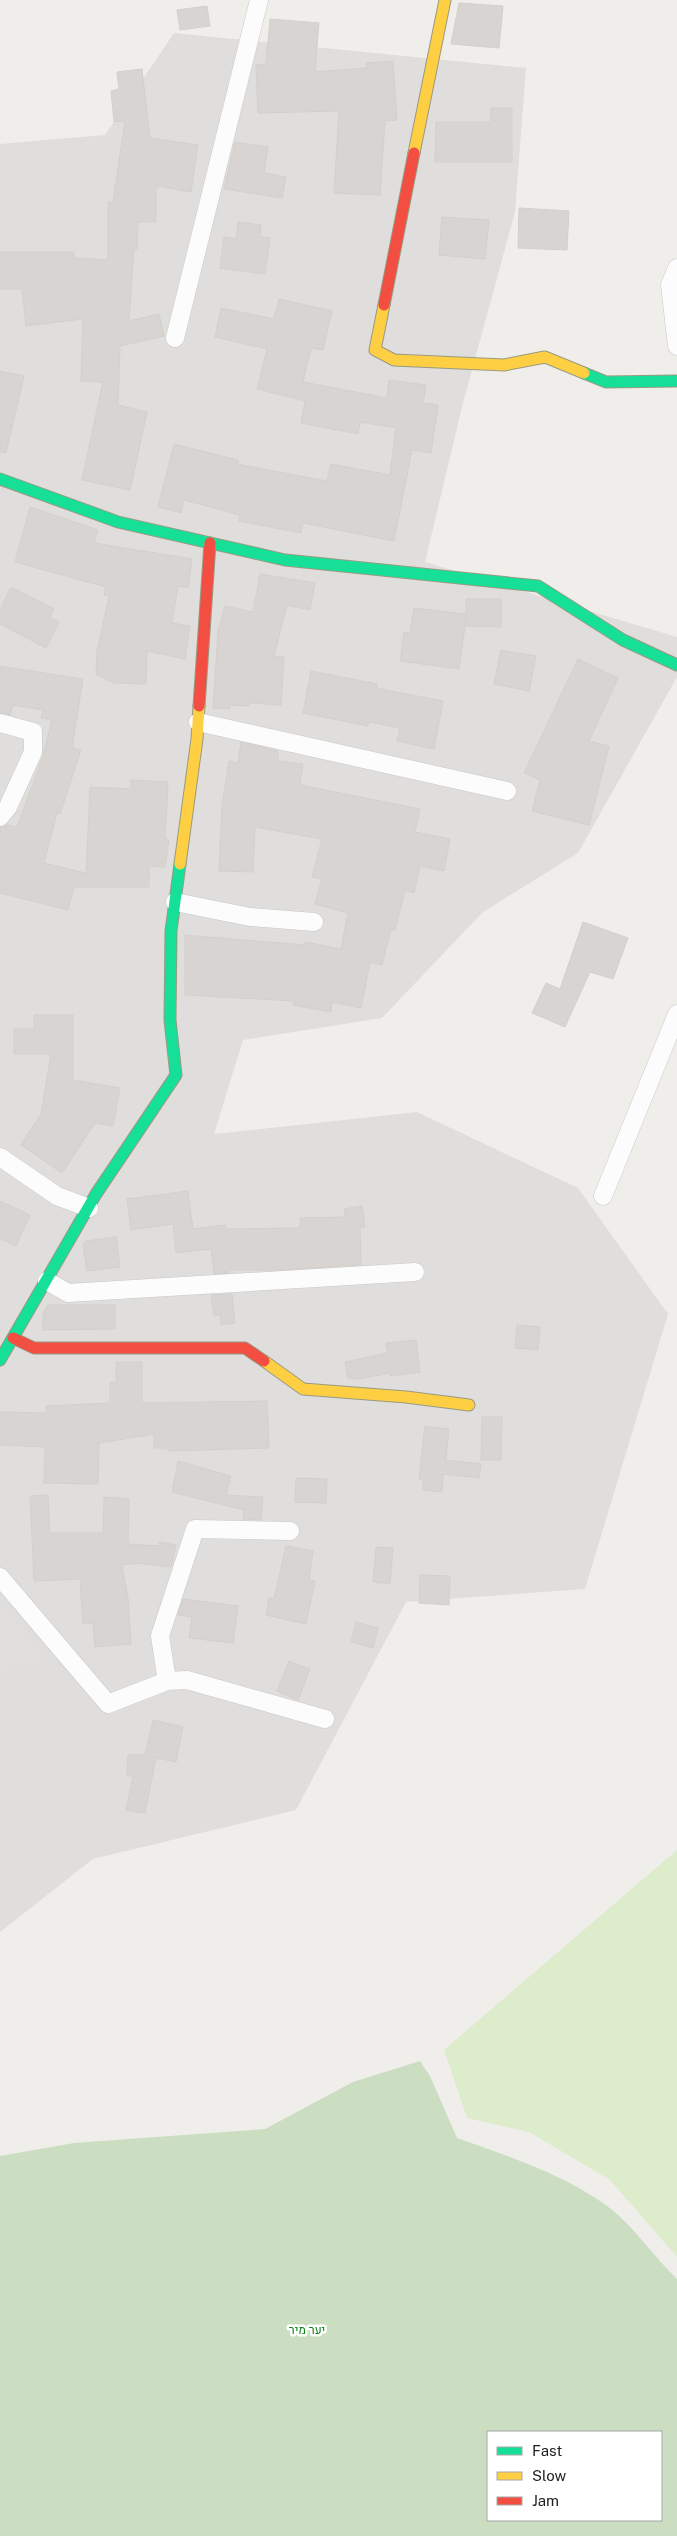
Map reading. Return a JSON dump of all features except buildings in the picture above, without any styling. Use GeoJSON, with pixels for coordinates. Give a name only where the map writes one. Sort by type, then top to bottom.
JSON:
{"type":"FeatureCollection","features":[{"type":"Feature","properties":{"kind":"street"},"geometry":{"type":"LineString","coordinates":[[175,338],[259,0]]}},
{"type":"Feature","properties":{"kind":"street"},"geometry":{"type":"LineString","coordinates":[[445,0],[375,350],[394,360],[504,364],[545,357],[606,382],[677,381]]}},
{"type":"Feature","properties":{"kind":"street"},"geometry":{"type":"LineString","coordinates":[[677,268],[670,284],[677,346]]}},
{"type":"Feature","properties":{"kind":"street"},"geometry":{"type":"LineString","coordinates":[[0,479],[118,522],[285,560],[538,586],[623,640],[677,664]]}},
{"type":"Feature","properties":{"kind":"street"},"geometry":{"type":"LineString","coordinates":[[0,1360],[88,1208],[176,1075],[170,1020],[171,931],[198,722],[210,543]]}},
{"type":"Feature","properties":{"kind":"street"},"geometry":{"type":"LineString","coordinates":[[198,722],[507,791]]}},
{"type":"Feature","properties":{"kind":"street"},"geometry":{"type":"LineString","coordinates":[[0,723],[33,732],[33,752],[8,807],[0,817]]}},
{"type":"Feature","properties":{"kind":"street"},"geometry":{"type":"LineString","coordinates":[[175,902],[250,917],[314,922]]}},
{"type":"Feature","properties":{"kind":"street"},"geometry":{"type":"LineString","coordinates":[[603,1196],[677,1014]]}},
{"type":"Feature","properties":{"kind":"street"},"geometry":{"type":"LineString","coordinates":[[0,1157],[56,1196],[88,1208]]}},
{"type":"Feature","properties":{"kind":"street"},"geometry":{"type":"LineString","coordinates":[[47,1281],[68,1293],[415,1272]]}},
{"type":"Feature","properties":{"kind":"street"},"geometry":{"type":"LineString","coordinates":[[13,1338],[34,1348],[245,1348],[303,1389],[406,1397],[469,1406]]}},
{"type":"Feature","properties":{"kind":"street"},"geometry":{"type":"LineString","coordinates":[[167,1681],[160,1636],[195,1529],[290,1531]]}},
{"type":"Feature","properties":{"kind":"street"},"geometry":{"type":"LineString","coordinates":[[0,1577],[108,1704],[167,1681],[187,1680],[325,1719]]}},
{"type":"Feature","properties":{"kind":"shaded area"},"geometry":{"type":"Polygon","coordinates":[[[174,33],[526,68],[515,212],[463,403],[425,562],[677,637],[677,677],[578,853],[483,912],[382,1018],[243,1040],[214,1134],[417,1112],[578,1188],[668,1314],[585,1589],[406,1602],[296,1810],[93,1859],[0,1932],[0,144],[105,135],[174,33]]]}},
{"type":"Feature","properties":{"kind":"shaded area"},"geometry":{"type":"Polygon","coordinates":[[[9,1611],[42,1663],[0,1667],[0,1613],[9,1611]]]}},
{"type":"Feature","properties":{"kind":"green space"},"geometry":{"type":"Polygon","coordinates":[[[677,1850],[677,2257],[610,2180],[529,2132],[467,2118],[444,2050],[677,1850]]]}},
{"type":"Feature","properties":{"kind":"green space","name":"יער מיר"},"geometry":{"type":"Polygon","coordinates":[[[420,2061],[430,2076],[457,2138],[553,2174],[589,2194],[616,2213],[677,2279],[677,2536],[0,2536],[0,2156],[74,2143],[265,2129],[353,2082],[420,2061]]]}},
{"type":"Feature","properties":{"kind":"traffic: fast"},"geometry":{"type":"LineString","coordinates":[[584,373],[606,382],[677,381]]}},
{"type":"Feature","properties":{"kind":"traffic: fast"},"geometry":{"type":"LineString","coordinates":[[0,479],[118,522],[285,560],[538,586],[623,640],[677,665]]}},
{"type":"Feature","properties":{"kind":"traffic: fast"},"geometry":{"type":"LineString","coordinates":[[0,1360],[96,1194],[176,1075],[170,1020],[171,931],[180,864]]}},
{"type":"Feature","properties":{"kind":"traffic: slow"},"geometry":{"type":"LineString","coordinates":[[414,153],[445,0]]}},
{"type":"Feature","properties":{"kind":"traffic: slow"},"geometry":{"type":"LineString","coordinates":[[384,305],[375,350],[394,360],[504,365],[545,357],[584,373]]}},
{"type":"Feature","properties":{"kind":"traffic: slow"},"geometry":{"type":"LineString","coordinates":[[180,864],[197,739],[199,706]]}},
{"type":"Feature","properties":{"kind":"traffic: slow"},"geometry":{"type":"LineString","coordinates":[[264,1361],[303,1389],[406,1397],[469,1405]]}},
{"type":"Feature","properties":{"kind":"traffic: jam"},"geometry":{"type":"LineString","coordinates":[[384,305],[414,153]]}},
{"type":"Feature","properties":{"kind":"traffic: jam"},"geometry":{"type":"LineString","coordinates":[[199,706],[210,543]]}},
{"type":"Feature","properties":{"kind":"traffic: jam"},"geometry":{"type":"LineString","coordinates":[[13,1338],[34,1348],[245,1348],[264,1361]]}}]}
